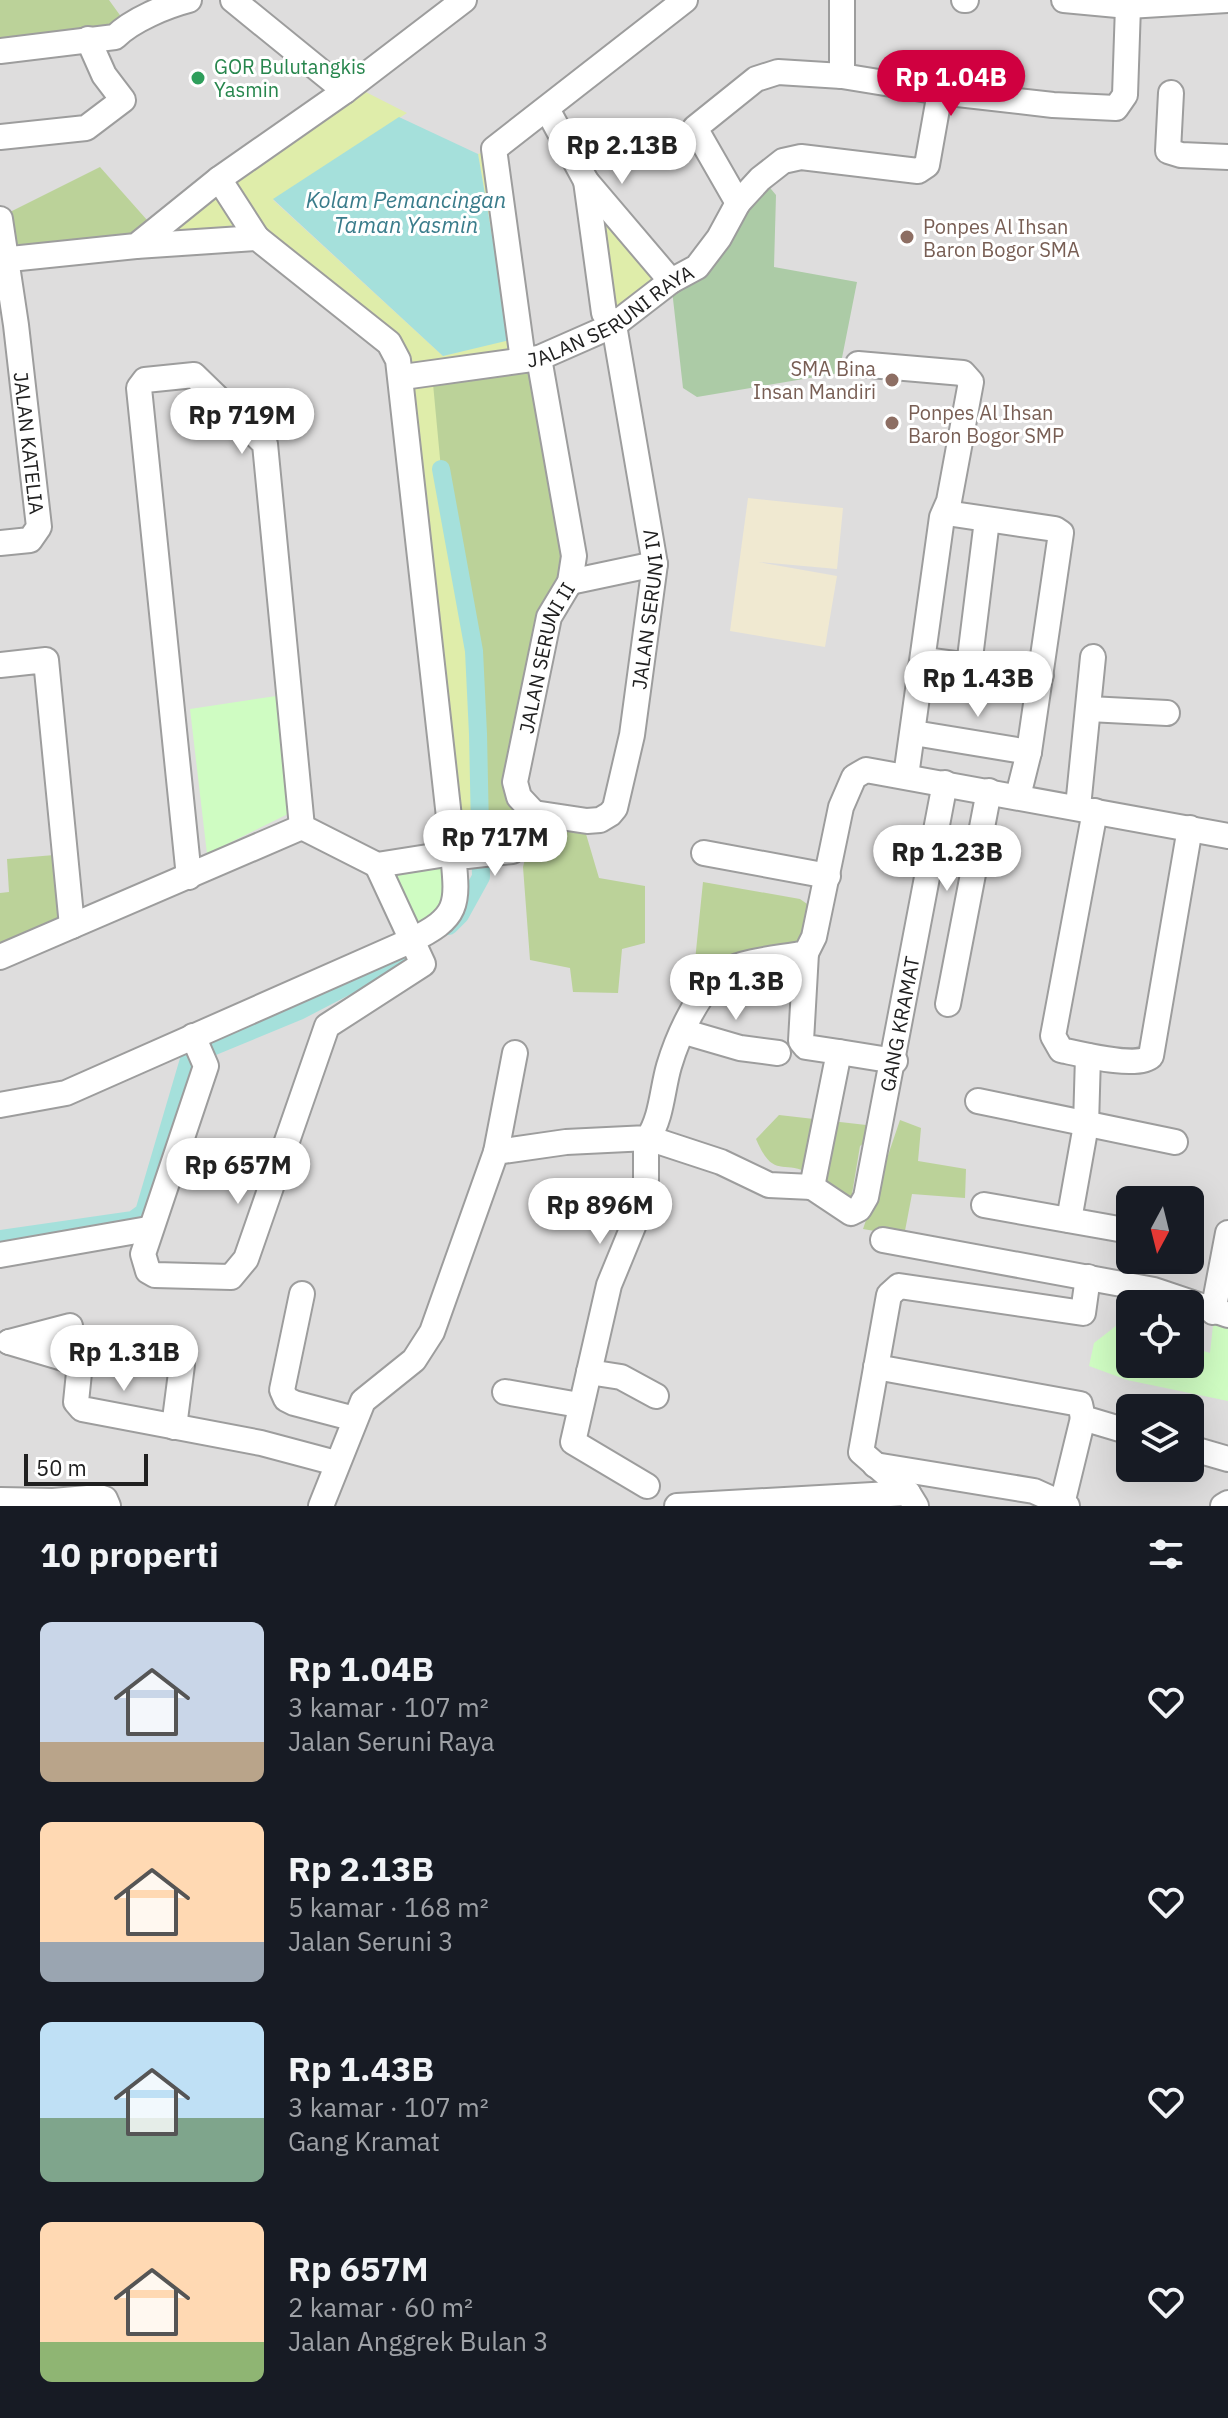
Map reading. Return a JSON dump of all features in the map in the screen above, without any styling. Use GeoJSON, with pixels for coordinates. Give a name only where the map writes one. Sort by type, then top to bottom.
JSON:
{"type":"FeatureCollection","features":[{"type":"Feature","properties":{"kind":"street"},"geometry":{"type":"LineString","coordinates":[[0,51],[115,37],[123,29],[157,14],[162,3],[189,0]]}},
{"type":"Feature","properties":{"kind":"street"},"geometry":{"type":"LineString","coordinates":[[136,246],[219,179],[345,91],[464,0]]}},
{"type":"Feature","properties":{"kind":"street"},"geometry":{"type":"LineString","coordinates":[[671,281],[586,181],[547,109],[685,0]]}},
{"type":"Feature","properties":{"kind":"street"},"geometry":{"type":"LineString","coordinates":[[842,0],[842,76]]}},
{"type":"Feature","properties":{"kind":"street"},"geometry":{"type":"LineString","coordinates":[[1064,0],[1128,6],[1228,0]]}},
{"type":"Feature","properties":{"kind":"street"},"geometry":{"type":"LineString","coordinates":[[241,2],[345,91]]}},
{"type":"Feature","properties":{"kind":"street"},"geometry":{"type":"LineString","coordinates":[[738,203],[696,135],[699,122],[769,73],[842,76],[940,92],[1116,108],[1125,95],[1128,6]]}},
{"type":"Feature","properties":{"kind":"street"},"geometry":{"type":"LineString","coordinates":[[0,137],[86,128],[123,100],[104,75],[88,39]]}},
{"type":"Feature","properties":{"kind":"street","name":"JALAN SERUNI RAYA"},"geometry":{"type":"LineString","coordinates":[[403,377],[531,359],[614,325],[671,281],[697,267],[719,238],[738,203],[760,179],[783,161],[801,157],[918,171],[924,168],[940,92]]}},
{"type":"Feature","properties":{"kind":"street"},"geometry":{"type":"LineString","coordinates":[[1171,93],[1168,151],[1228,157]]}},
{"type":"Feature","properties":{"kind":"street","name":"JALAN SERUNI II"},"geometry":{"type":"LineString","coordinates":[[534,813],[519,797],[515,782],[549,617],[570,582],[574,556],[531,359],[495,155],[498,142],[547,109]]}},
{"type":"Feature","properties":{"kind":"street"},"geometry":{"type":"LineString","coordinates":[[0,1105],[66,1093],[198,1045],[416,951],[452,914],[462,855],[403,377],[389,343],[257,238],[219,179]]}},
{"type":"Feature","properties":{"kind":"street","name":"JALAN SERUNI IV"},"geometry":{"type":"LineString","coordinates":[[534,813],[587,821],[600,820],[615,808],[632,735],[655,564],[614,325],[604,313],[586,181]]}},
{"type":"Feature","properties":{"kind":"street","name":"JALAN KATELIA"},"geometry":{"type":"LineString","coordinates":[[0,219],[3,260],[16,325],[39,527],[30,540],[0,543]]}},
{"type":"Feature","properties":{"kind":"street"},"geometry":{"type":"LineString","coordinates":[[3,260],[136,246],[257,238]]}},
{"type":"Feature","properties":{"kind":"street"},"geometry":{"type":"LineString","coordinates":[[858,364],[963,373],[971,382],[949,501],[942,517],[906,776]]}},
{"type":"Feature","properties":{"kind":"street"},"geometry":{"type":"LineString","coordinates":[[189,877],[139,388],[145,380],[194,375],[265,444],[302,827]]}},
{"type":"Feature","properties":{"kind":"street"},"geometry":{"type":"LineString","coordinates":[[953,514],[1055,529],[1061,533],[1029,752],[1018,796]]}},
{"type":"Feature","properties":{"kind":"street"},"geometry":{"type":"LineString","coordinates":[[969,666],[987,520]]}},
{"type":"Feature","properties":{"kind":"street"},"geometry":{"type":"LineString","coordinates":[[570,582],[655,564]]}},
{"type":"Feature","properties":{"kind":"street"},"geometry":{"type":"LineString","coordinates":[[1093,657],[1087,809],[1053,1036],[1061,1050],[1141,1062],[1151,1056],[1190,828]]}},
{"type":"Feature","properties":{"kind":"street"},"geometry":{"type":"LineString","coordinates":[[0,665],[46,660],[72,926]]}},
{"type":"Feature","properties":{"kind":"street"},"geometry":{"type":"LineString","coordinates":[[932,661],[1041,675]]}},
{"type":"Feature","properties":{"kind":"street"},"geometry":{"type":"LineString","coordinates":[[1089,709],[1167,713]]}},
{"type":"Feature","properties":{"kind":"street"},"geometry":{"type":"LineString","coordinates":[[920,734],[1029,752]]}},
{"type":"Feature","properties":{"kind":"street"},"geometry":{"type":"LineString","coordinates":[[895,1061],[806,1047],[801,1041],[806,953],[814,937],[841,807],[854,777],[866,770],[906,776],[1228,836]]}},
{"type":"Feature","properties":{"kind":"street","name":"GANG KRAMAT"},"geometry":{"type":"LineString","coordinates":[[812,1187],[841,1210],[851,1213],[859,1209],[866,1197],[895,1061],[945,783]]}},
{"type":"Feature","properties":{"kind":"street"},"geometry":{"type":"LineString","coordinates":[[948,1004],[989,791]]}},
{"type":"Feature","properties":{"kind":"street"},"geometry":{"type":"LineString","coordinates":[[302,827],[377,865],[512,851],[534,813]]}},
{"type":"Feature","properties":{"kind":"street"},"geometry":{"type":"LineString","coordinates":[[0,957],[302,827]]}},
{"type":"Feature","properties":{"kind":"street"},"geometry":{"type":"LineString","coordinates":[[704,853],[828,876]]}},
{"type":"Feature","properties":{"kind":"street"},"geometry":{"type":"LineString","coordinates":[[198,1045],[206,1066],[148,1229],[143,1254],[148,1271],[155,1275],[231,1277],[246,1259],[327,1026],[420,967],[416,951],[377,865]]}},
{"type":"Feature","properties":{"kind":"street"},"geometry":{"type":"LineString","coordinates":[[647,1486],[573,1442],[579,1405],[609,1285],[646,1195],[647,1138],[656,1126],[670,1064],[702,996],[729,970],[806,953]]}},
{"type":"Feature","properties":{"kind":"street"},"geometry":{"type":"LineString","coordinates":[[685,1032],[740,1048],[778,1053]]}},
{"type":"Feature","properties":{"kind":"street"},"geometry":{"type":"LineString","coordinates":[[496,1152],[566,1142],[647,1138],[721,1162],[769,1185],[812,1187],[839,1052]]}},
{"type":"Feature","properties":{"kind":"street"},"geometry":{"type":"LineString","coordinates":[[321,1506],[363,1401],[414,1360],[432,1332],[496,1152],[515,1053]]}},
{"type":"Feature","properties":{"kind":"street"},"geometry":{"type":"LineString","coordinates":[[1069,1220],[1086,1125],[1088,1056]]}},
{"type":"Feature","properties":{"kind":"street"},"geometry":{"type":"LineString","coordinates":[[978,1101],[1175,1142]]}},
{"type":"Feature","properties":{"kind":"street"},"geometry":{"type":"LineString","coordinates":[[984,1205],[1116,1228]]}},
{"type":"Feature","properties":{"kind":"street"},"geometry":{"type":"LineString","coordinates":[[0,1255],[148,1229]]}},
{"type":"Feature","properties":{"kind":"street"},"geometry":{"type":"LineString","coordinates":[[883,1240],[1154,1290],[1220,1314],[1228,1233]]}},
{"type":"Feature","properties":{"kind":"street"},"geometry":{"type":"LineString","coordinates":[[912,1499],[861,1452],[889,1295],[899,1286],[1083,1313],[1088,1277]]}},
{"type":"Feature","properties":{"kind":"street"},"geometry":{"type":"LineString","coordinates":[[302,1294],[282,1390],[286,1399],[294,1403],[355,1419]]}},
{"type":"Feature","properties":{"kind":"street"},"geometry":{"type":"LineString","coordinates":[[4,1342],[77,1361],[76,1406],[261,1443],[336,1463]]}},
{"type":"Feature","properties":{"kind":"street"},"geometry":{"type":"LineString","coordinates":[[174,1427],[182,1365]]}},
{"type":"Feature","properties":{"kind":"street"},"geometry":{"type":"LineString","coordinates":[[873,1464],[1055,1503],[1083,1418],[1080,1404],[876,1367]]}},
{"type":"Feature","properties":{"kind":"street"},"geometry":{"type":"LineString","coordinates":[[589,1372],[621,1377],[656,1396]]}},
{"type":"Feature","properties":{"kind":"street"},"geometry":{"type":"LineString","coordinates":[[505,1392],[579,1405]]}},
{"type":"Feature","properties":{"kind":"street"},"geometry":{"type":"LineString","coordinates":[[1083,1418],[1116,1428]]}},
{"type":"Feature","properties":{"kind":"street"},"geometry":{"type":"LineString","coordinates":[[1204,1452],[1228,1459]]}},
{"type":"Feature","properties":{"kind":"street"},"geometry":{"type":"LineString","coordinates":[[0,1500],[49,1504],[99,1497],[105,1499],[108,1506]]}},
{"type":"Feature","properties":{"kind":"street"},"geometry":{"type":"LineString","coordinates":[[677,1506],[912,1499]]}},
{"type":"Feature","properties":{"kind":"shaded area"},"geometry":{"type":"Polygon","coordinates":[[[0,0],[1228,0],[1228,1506],[0,1506],[0,0]]]}},
{"type":"Feature","properties":{"kind":"shaded area"},"geometry":{"type":"Polygon","coordinates":[[[748,498],[843,508],[837,569],[758,562],[837,576],[825,647],[730,631],[748,498]]]}},
{"type":"Feature","properties":{"kind":"green space"},"geometry":{"type":"Polygon","coordinates":[[[0,0],[109,0],[122,18],[123,27],[0,50],[0,0]]]}},
{"type":"Feature","properties":{"kind":"green space"},"geometry":{"type":"Polygon","coordinates":[[[352,85],[407,113],[273,200],[443,356],[510,339],[478,154],[494,149],[523,360],[474,651],[480,856],[453,853],[398,360],[257,239],[198,237],[155,229],[352,85]]]}},
{"type":"Feature","properties":{"kind":"green space"},"geometry":{"type":"Polygon","coordinates":[[[100,167],[155,229],[145,236],[5,260],[0,217],[100,167]]]}},
{"type":"Feature","properties":{"kind":"green space"},"geometry":{"type":"Polygon","coordinates":[[[761,177],[776,195],[774,267],[857,282],[839,373],[697,397],[683,388],[671,281],[761,177]]]}},
{"type":"Feature","properties":{"kind":"green space"},"geometry":{"type":"Polygon","coordinates":[[[586,181],[671,281],[614,325],[586,181]]]}},
{"type":"Feature","properties":{"kind":"green space"},"geometry":{"type":"Polygon","coordinates":[[[539,358],[574,556],[515,782],[534,813],[518,845],[480,856],[474,651],[441,469],[432,373],[539,358]]]}},
{"type":"Feature","properties":{"kind":"green space"},"geometry":{"type":"Polygon","coordinates":[[[283,695],[292,812],[207,854],[190,709],[283,695]]]}},
{"type":"Feature","properties":{"kind":"green space"},"geometry":{"type":"Polygon","coordinates":[[[535,818],[586,834],[599,878],[645,886],[645,943],[622,949],[618,993],[573,992],[570,968],[530,960],[523,867],[535,818]]]}},
{"type":"Feature","properties":{"kind":"green space"},"geometry":{"type":"Polygon","coordinates":[[[453,853],[456,888],[410,941],[377,865],[453,853]]]}},
{"type":"Feature","properties":{"kind":"green space"},"geometry":{"type":"Polygon","coordinates":[[[66,854],[72,926],[0,957],[0,893],[9,892],[7,859],[66,854]]]}},
{"type":"Feature","properties":{"kind":"green space"},"geometry":{"type":"Polygon","coordinates":[[[703,882],[800,899],[810,906],[803,942],[691,1000],[703,882]]]}},
{"type":"Feature","properties":{"kind":"green space"},"geometry":{"type":"Polygon","coordinates":[[[779,1115],[875,1126],[873,1136],[860,1146],[850,1206],[816,1177],[768,1160],[756,1139],[779,1115]]]}},
{"type":"Feature","properties":{"kind":"green space"},"geometry":{"type":"Polygon","coordinates":[[[900,1120],[921,1128],[918,1161],[966,1169],[965,1198],[912,1194],[904,1236],[863,1229],[900,1120]]]}},
{"type":"Feature","properties":{"kind":"green space"},"geometry":{"type":"Polygon","coordinates":[[[1214,1316],[1228,1319],[1228,1401],[1122,1378],[1204,1378],[1204,1351],[1210,1353],[1214,1316]]]}},
{"type":"Feature","properties":{"kind":"green space"},"geometry":{"type":"Polygon","coordinates":[[[1116,1326],[1116,1376],[1089,1366],[1094,1343],[1116,1326]]]}},
{"type":"Feature","properties":{"kind":"water","name":"Kolam Pemancingan Taman Yasmin"},"geometry":{"type":"Polygon","coordinates":[[[399,117],[478,154],[510,340],[443,356],[273,199],[399,117]]]}},
{"type":"Feature","properties":{"kind":"waterway"},"geometry":{"type":"LineString","coordinates":[[441,469],[474,651],[481,877],[460,915],[449,926]]}},
{"type":"Feature","properties":{"kind":"waterway"},"geometry":{"type":"LineString","coordinates":[[0,1239],[133,1220],[144,1212],[190,1056],[299,1011],[418,949]]}},
{"type":"Feature","properties":{"kind":"place","name":"GOR Bulutangkis Yasmin"},"geometry":{"type":"Point","coordinates":[198,78]}},
{"type":"Feature","properties":{"kind":"place","name":"Ponpes Al Ihsan Baron Bogor SMA"},"geometry":{"type":"Point","coordinates":[907,237]}},
{"type":"Feature","properties":{"kind":"place","name":"SMA Bina Insan Mandiri"},"geometry":{"type":"Point","coordinates":[892,380]}},
{"type":"Feature","properties":{"kind":"place","name":"Ponpes Al Ihsan Baron Bogor SMP"},"geometry":{"type":"Point","coordinates":[892,423]}}]}
